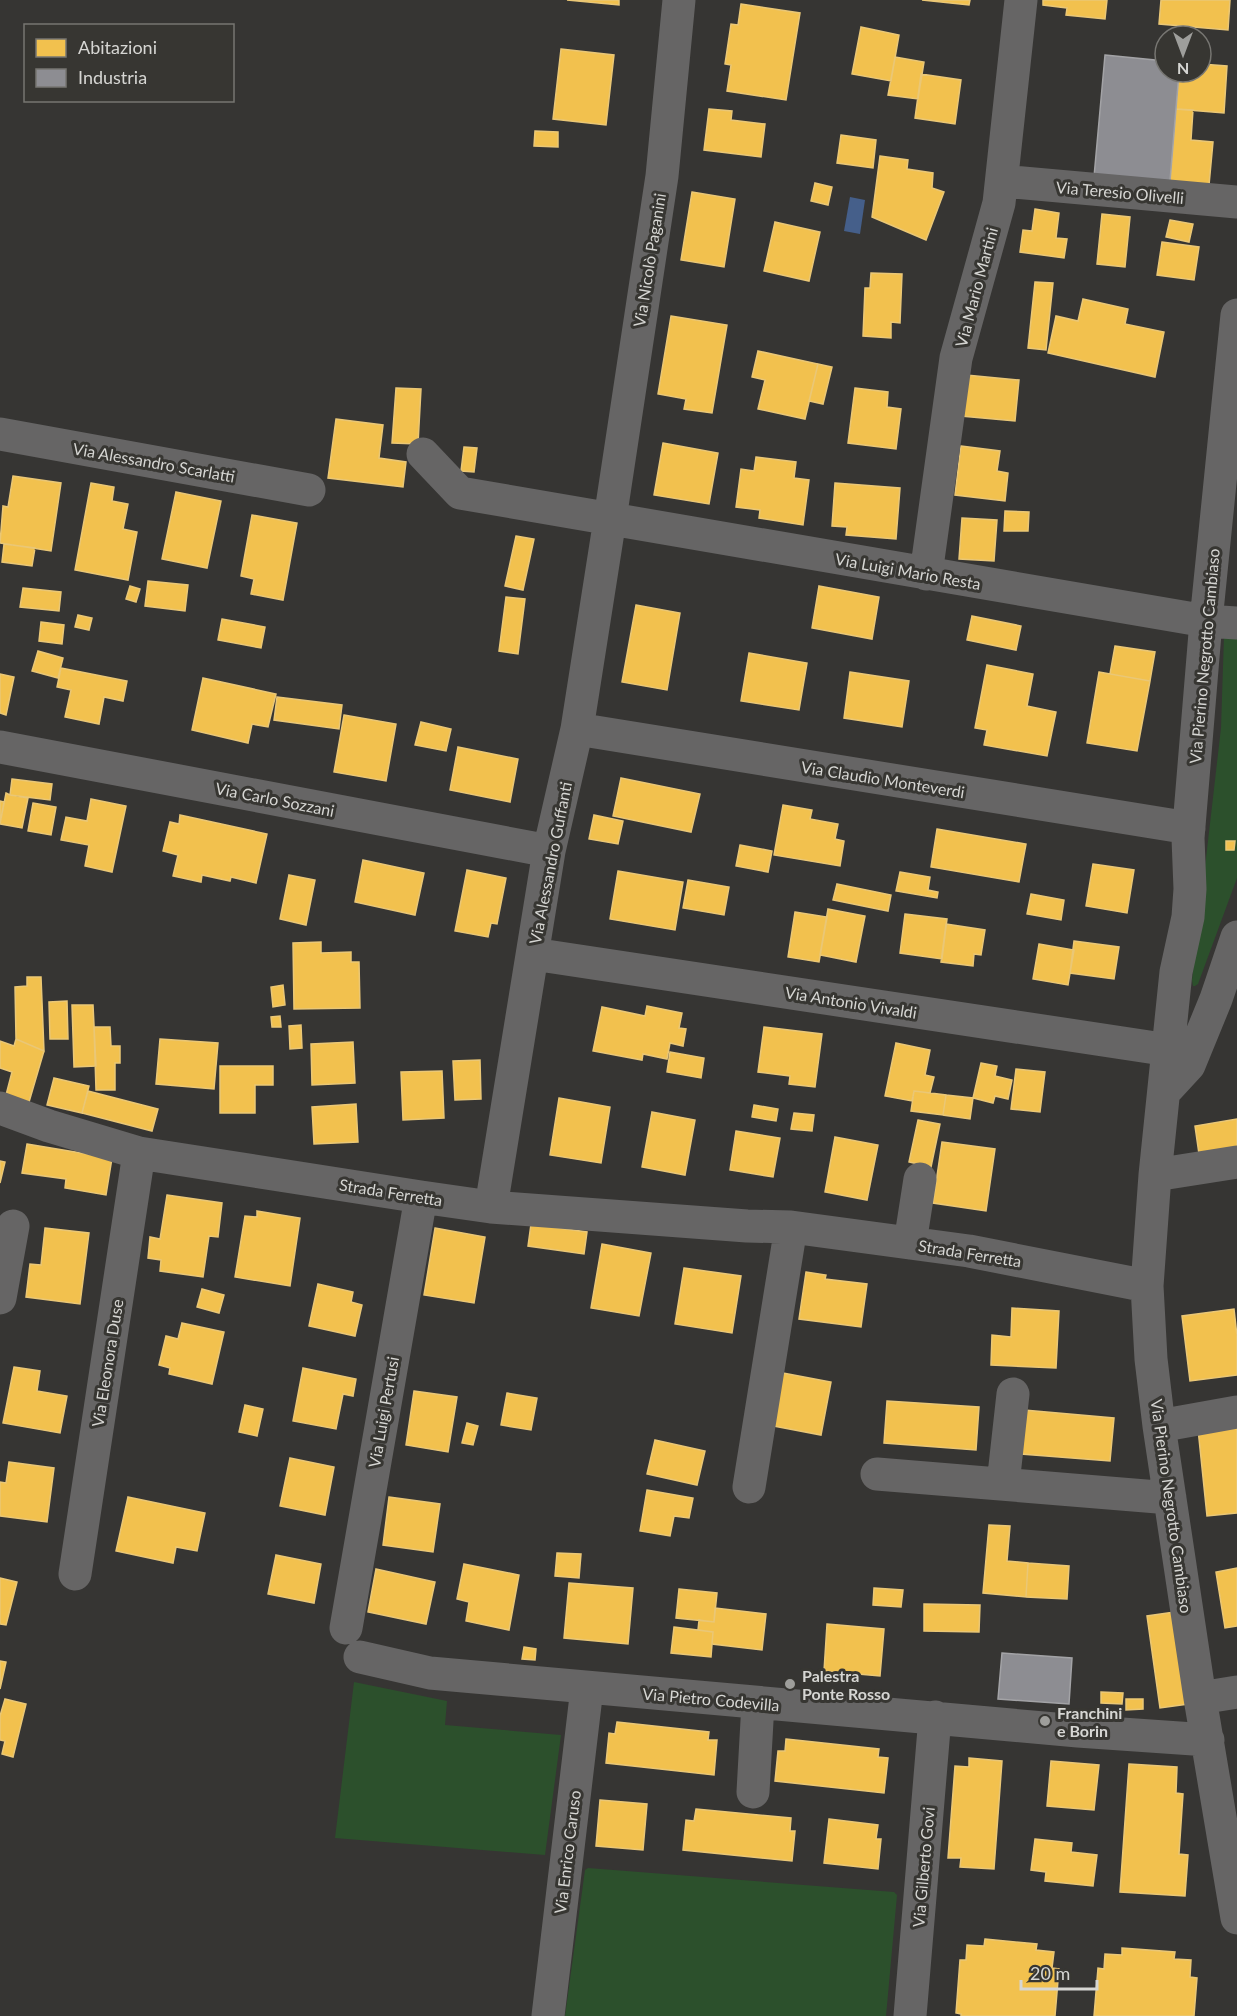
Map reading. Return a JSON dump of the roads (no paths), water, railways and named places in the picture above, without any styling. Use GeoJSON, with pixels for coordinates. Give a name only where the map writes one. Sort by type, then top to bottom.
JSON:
{"type":"FeatureCollection","features":[{"type":"Feature","properties":{"kind":"street","name":"Via Nicolò Paganini"},"geometry":{"type":"LineString","coordinates":[[610,519],[662,176],[679,0]]}},
{"type":"Feature","properties":{"kind":"street","name":"Via Mario Martini"},"geometry":{"type":"LineString","coordinates":[[926,574],[956,358],[999,203],[1021,0]]}},
{"type":"Feature","properties":{"kind":"street","name":"Via Teresio Olivelli"},"geometry":{"type":"LineString","coordinates":[[1002,181],[1237,202]]}},
{"type":"Feature","properties":{"kind":"street","name":"Via Pierino Negrotto Cambiaso"},"geometry":{"type":"LineString","coordinates":[[1237,315],[1222,622],[1189,833],[1188,916],[1176,972],[1155,1175],[1147,1286],[1151,1359],[1159,1426],[1200,1698],[1237,1913]]}},
{"type":"Feature","properties":{"kind":"street","name":"Via Alessandro Scarlatti"},"geometry":{"type":"LineString","coordinates":[[0,434],[309,490]]}},
{"type":"Feature","properties":{"kind":"street","name":"Via Luigi Mario Resta"},"geometry":{"type":"LineString","coordinates":[[423,454],[460,493],[926,574],[1222,622]]}},
{"type":"Feature","properties":{"kind":"street","name":"Via Alessandro Guffanti"},"geometry":{"type":"LineString","coordinates":[[491,1207],[549,851],[577,729],[610,519]]}},
{"type":"Feature","properties":{"kind":"street","name":"Via Claudio Monteverdi"},"geometry":{"type":"LineString","coordinates":[[577,729],[1189,833]]}},
{"type":"Feature","properties":{"kind":"street","name":"Via Carlo Sozzani"},"geometry":{"type":"LineString","coordinates":[[0,747],[549,851]]}},
{"type":"Feature","properties":{"kind":"street"},"geometry":{"type":"LineString","coordinates":[[1165,1091],[1189,1065],[1216,999],[1237,937]]}},
{"type":"Feature","properties":{"kind":"street","name":"Via Antonio Vivaldi"},"geometry":{"type":"LineString","coordinates":[[533,954],[1169,1050]]}},
{"type":"Feature","properties":{"kind":"street","name":"Strada Ferretta"},"geometry":{"type":"LineString","coordinates":[[0,1108],[49,1126],[140,1153],[421,1197],[491,1207],[790,1227],[969,1251],[1147,1286]]}},
{"type":"Feature","properties":{"kind":"street"},"geometry":{"type":"LineString","coordinates":[[0,1126],[49,1126]]}},
{"type":"Feature","properties":{"kind":"street","name":"Via Eleonora Duse"},"geometry":{"type":"LineString","coordinates":[[75,1574],[140,1153]]}},
{"type":"Feature","properties":{"kind":"street"},"geometry":{"type":"LineString","coordinates":[[1155,1175],[1237,1162]]}},
{"type":"Feature","properties":{"kind":"street"},"geometry":{"type":"LineString","coordinates":[[910,1243],[920,1179]]}},
{"type":"Feature","properties":{"kind":"street","name":"Via Luigi Pertusi"},"geometry":{"type":"LineString","coordinates":[[353,1642],[421,1197]]}},
{"type":"Feature","properties":{"kind":"street"},"geometry":{"type":"LineString","coordinates":[[0,1298],[13,1226]]}},
{"type":"Feature","properties":{"kind":"street"},"geometry":{"type":"LineString","coordinates":[[748,1487],[790,1227]]}},
{"type":"Feature","properties":{"kind":"street"},"geometry":{"type":"LineString","coordinates":[[1003,1484],[1013,1394]]}},
{"type":"Feature","properties":{"kind":"street"},"geometry":{"type":"LineString","coordinates":[[1159,1426],[1237,1412]]}},
{"type":"Feature","properties":{"kind":"street"},"geometry":{"type":"LineString","coordinates":[[877,1474],[1170,1498]]}},
{"type":"Feature","properties":{"kind":"street","name":"Via Pietro Codevilla"},"geometry":{"type":"LineString","coordinates":[[353,1642],[430,1673],[1078,1731],[1208,1740]]}},
{"type":"Feature","properties":{"kind":"street","name":"Via Enrico Caruso"},"geometry":{"type":"LineString","coordinates":[[548,2016],[587,1688]]}},
{"type":"Feature","properties":{"kind":"street"},"geometry":{"type":"LineString","coordinates":[[1200,1698],[1237,1692]]}},
{"type":"Feature","properties":{"kind":"street"},"geometry":{"type":"LineString","coordinates":[[753,1792],[758,1703]]}},
{"type":"Feature","properties":{"kind":"street","name":"Via Gilberto Govi"},"geometry":{"type":"LineString","coordinates":[[910,2016],[935,1717]]}},
{"type":"Feature","properties":{"kind":"water"},"geometry":{"type":"Polygon","coordinates":[[[850,197],[865,200],[860,234],[844,231],[850,197]]]}},
{"type":"Feature","properties":{"kind":"place","name":"Palestra Ponte Rosso"},"geometry":{"type":"Point","coordinates":[790,1684]}},
{"type":"Feature","properties":{"kind":"place","name":"Franchini e Borin"},"geometry":{"type":"Point","coordinates":[1045,1721]}}]}
